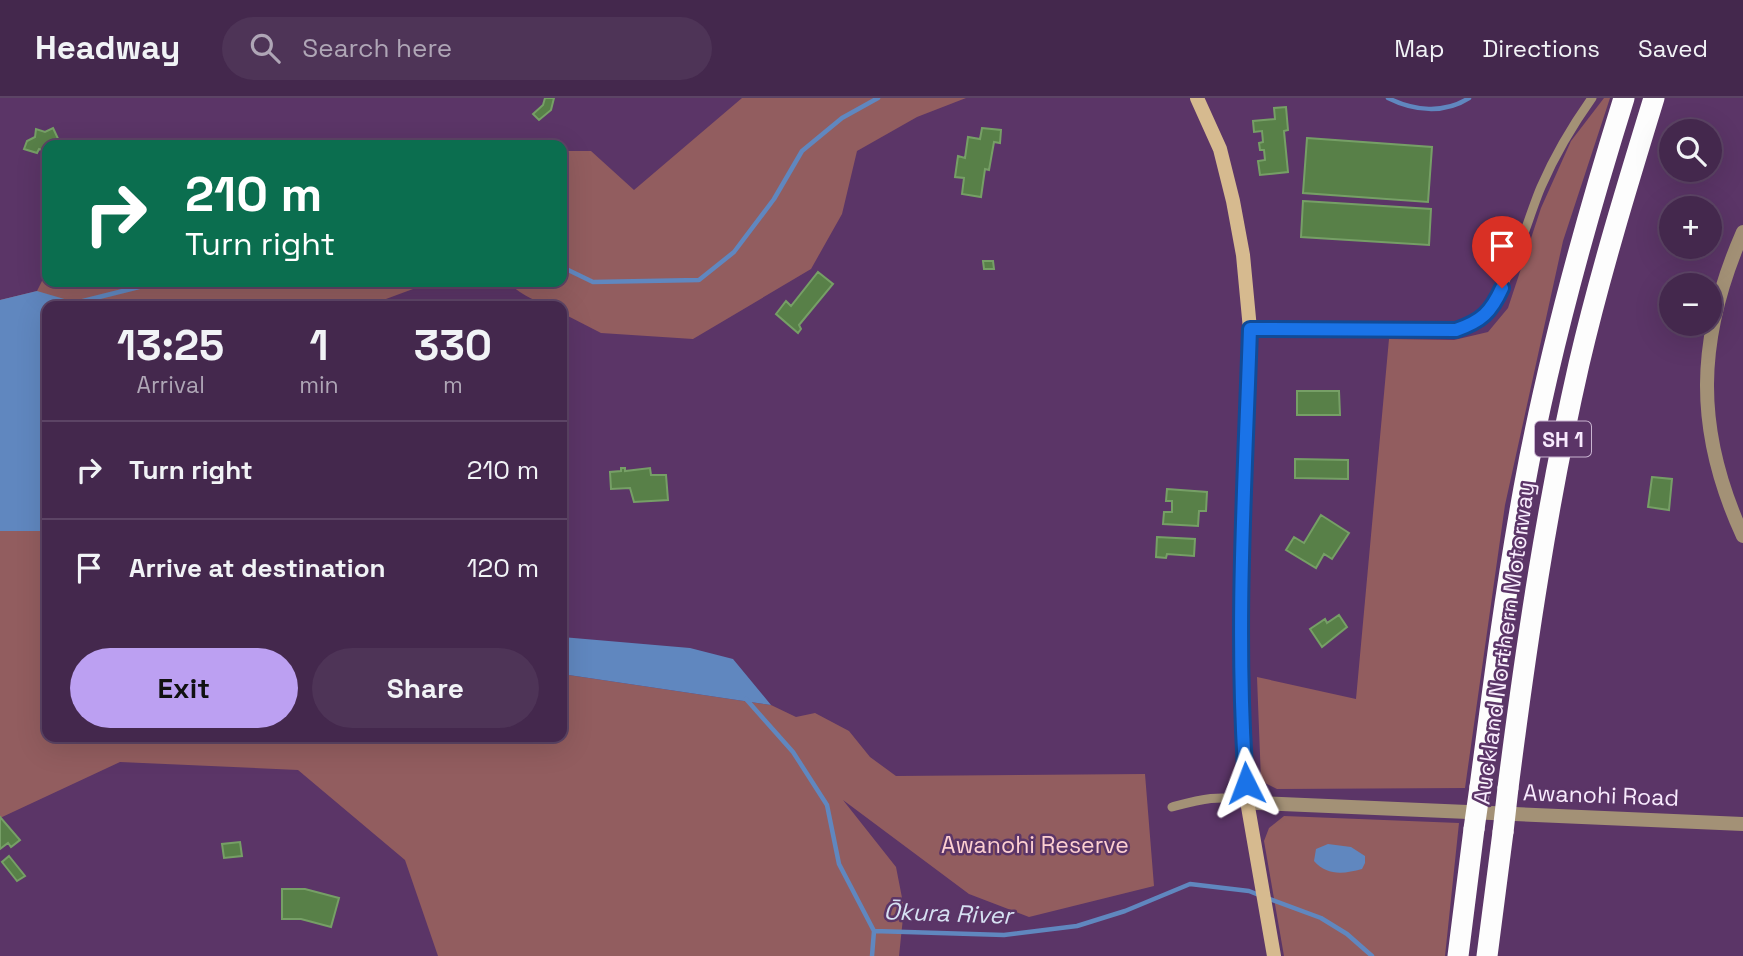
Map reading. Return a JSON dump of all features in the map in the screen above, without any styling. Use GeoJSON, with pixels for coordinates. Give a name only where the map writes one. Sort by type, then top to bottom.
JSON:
{"type":"FeatureCollection","features":[{"type":"Feature","properties":{"kind":"highway","name":"Auckland Northern Motorway"},"geometry":{"type":"LineString","coordinates":[[1458,956],[1508,584],[1541,407],[1573,271],[1624,98]]}},
{"type":"Feature","properties":{"kind":"highway","name":"Auckland Northern Motorway"},"geometry":{"type":"LineString","coordinates":[[1488,950],[1535,590],[1560,452],[1596,296],[1654,98]]}},
{"type":"Feature","properties":{"kind":"main road"},"geometry":{"type":"LineString","coordinates":[[1197,98],[1220,149],[1244,255],[1250,329],[1243,555],[1243,729],[1247,801],[1274,956]]}},
{"type":"Feature","properties":{"kind":"street"},"geometry":{"type":"LineString","coordinates":[[1743,232],[1716,304],[1709,341],[1706,380],[1707,411],[1718,474],[1743,536]]}},
{"type":"Feature","properties":{"kind":"street"},"geometry":{"type":"LineString","coordinates":[[1250,329],[1371,328]]}},
{"type":"Feature","properties":{"kind":"street","name":"Awanohi Road"},"geometry":{"type":"LineString","coordinates":[[1247,801],[1743,824]]}},
{"type":"Feature","properties":{"kind":"lane"},"geometry":{"type":"LineString","coordinates":[[1371,328],[1456,330],[1476,323],[1494,305],[1541,186],[1567,134],[1592,98]]}},
{"type":"Feature","properties":{"kind":"lane"},"geometry":{"type":"LineString","coordinates":[[1172,807],[1213,797],[1226,796],[1247,801]]}},
{"type":"Feature","properties":{"kind":"green space"},"geometry":{"type":"Polygon","coordinates":[[[742,98],[966,98],[917,117],[857,151],[842,214],[811,269],[693,339],[601,333],[567,316],[567,301],[539,301],[514,287],[567,287],[567,151],[591,151],[634,190],[742,98]]]}},
{"type":"Feature","properties":{"kind":"green space"},"geometry":{"type":"Polygon","coordinates":[[[1604,98],[1610,98],[1563,241],[1505,505],[1465,788],[1277,789],[1261,781],[1257,677],[1356,699],[1389,339],[1454,340],[1488,332],[1508,308],[1541,208],[1571,141],[1604,98]]]}},
{"type":"Feature","properties":{"kind":"green space","name":"Awanohi Reserve"},"geometry":{"type":"Polygon","coordinates":[[[42,281],[42,287],[418,287],[381,301],[42,301],[42,742],[567,742],[567,675],[771,705],[796,717],[815,713],[849,731],[870,757],[896,776],[1145,774],[1154,886],[1029,917],[969,894],[843,800],[896,867],[904,908],[899,956],[438,956],[405,860],[298,770],[120,762],[0,818],[0,300],[37,291],[42,281]]]}},
{"type":"Feature","properties":{"kind":"green space"},"geometry":{"type":"Polygon","coordinates":[[[1284,816],[1459,823],[1445,956],[1284,956],[1264,841],[1269,828],[1284,816]]]}},
{"type":"Feature","properties":{"kind":"water"},"geometry":{"type":"Polygon","coordinates":[[[37,291],[71,301],[42,301],[42,531],[0,531],[0,300],[37,291]]]}},
{"type":"Feature","properties":{"kind":"water"},"geometry":{"type":"Polygon","coordinates":[[[567,637],[690,648],[733,659],[771,705],[567,675],[567,637]]]}},
{"type":"Feature","properties":{"kind":"water"},"geometry":{"type":"Polygon","coordinates":[[[1328,844],[1351,847],[1365,856],[1362,869],[1336,872],[1319,866],[1314,861],[1316,849],[1328,844]]]}},
{"type":"Feature","properties":{"kind":"building"},"geometry":{"type":"Polygon","coordinates":[[[545,98],[554,98],[551,110],[539,120],[533,114],[543,105],[545,98]]]}},
{"type":"Feature","properties":{"kind":"building"},"geometry":{"type":"Polygon","coordinates":[[[1286,107],[1288,130],[1284,131],[1288,172],[1260,175],[1258,161],[1265,160],[1264,150],[1260,150],[1259,143],[1263,142],[1262,131],[1254,132],[1253,121],[1275,119],[1274,108],[1286,107]]]}},
{"type":"Feature","properties":{"kind":"building"},"geometry":{"type":"Polygon","coordinates":[[[53,128],[59,140],[42,140],[42,150],[39,149],[37,153],[24,149],[27,141],[35,137],[36,129],[45,132],[53,128]]]}},
{"type":"Feature","properties":{"kind":"building"},"geometry":{"type":"Polygon","coordinates":[[[982,128],[1001,130],[1000,143],[994,142],[989,170],[985,169],[981,197],[962,194],[964,178],[955,177],[958,156],[965,158],[968,137],[980,139],[982,128]]]}},
{"type":"Feature","properties":{"kind":"building"},"geometry":{"type":"Polygon","coordinates":[[[1307,138],[1432,147],[1428,202],[1303,193],[1307,138]]]}},
{"type":"Feature","properties":{"kind":"building"},"geometry":{"type":"Polygon","coordinates":[[[1303,201],[1431,209],[1429,245],[1301,237],[1303,201]]]}},
{"type":"Feature","properties":{"kind":"building"},"geometry":{"type":"Polygon","coordinates":[[[983,261],[993,261],[994,269],[984,269],[983,261]]]}},
{"type":"Feature","properties":{"kind":"building"},"geometry":{"type":"Polygon","coordinates":[[[818,272],[833,284],[799,325],[801,329],[798,333],[776,314],[786,301],[791,306],[818,272]]]}},
{"type":"Feature","properties":{"kind":"building"},"geometry":{"type":"Polygon","coordinates":[[[1297,391],[1339,391],[1340,415],[1297,415],[1297,391]]]}},
{"type":"Feature","properties":{"kind":"building"},"geometry":{"type":"Polygon","coordinates":[[[1295,459],[1348,460],[1348,479],[1295,478],[1295,459]]]}},
{"type":"Feature","properties":{"kind":"building"},"geometry":{"type":"Polygon","coordinates":[[[621,468],[625,468],[625,471],[650,468],[651,475],[666,475],[668,500],[634,502],[630,488],[611,489],[610,472],[621,471],[621,468]]]}},
{"type":"Feature","properties":{"kind":"building"},"geometry":{"type":"Polygon","coordinates":[[[1652,477],[1672,479],[1669,510],[1648,507],[1652,477]]]}},
{"type":"Feature","properties":{"kind":"building"},"geometry":{"type":"Polygon","coordinates":[[[1167,489],[1207,492],[1206,511],[1199,511],[1198,526],[1163,524],[1164,512],[1172,512],[1172,501],[1166,501],[1167,489]]]}},
{"type":"Feature","properties":{"kind":"building"},"geometry":{"type":"Polygon","coordinates":[[[1321,515],[1349,533],[1332,559],[1324,554],[1316,568],[1286,550],[1294,537],[1304,543],[1321,515]]]}},
{"type":"Feature","properties":{"kind":"building"},"geometry":{"type":"Polygon","coordinates":[[[1157,537],[1195,539],[1194,556],[1167,554],[1166,558],[1156,557],[1157,537]]]}},
{"type":"Feature","properties":{"kind":"building"},"geometry":{"type":"Polygon","coordinates":[[[1339,615],[1347,627],[1322,647],[1310,629],[1325,619],[1327,623],[1339,615]]]}},
{"type":"Feature","properties":{"kind":"building"},"geometry":{"type":"Polygon","coordinates":[[[0,817],[20,840],[11,847],[8,843],[0,849],[0,817]]]}},
{"type":"Feature","properties":{"kind":"building"},"geometry":{"type":"Polygon","coordinates":[[[240,842],[242,856],[224,858],[222,844],[240,842]]]}},
{"type":"Feature","properties":{"kind":"building"},"geometry":{"type":"Polygon","coordinates":[[[9,856],[25,876],[17,881],[2,862],[9,856]]]}},
{"type":"Feature","properties":{"kind":"building"},"geometry":{"type":"Polygon","coordinates":[[[282,889],[305,889],[339,898],[331,927],[301,919],[282,919],[282,889]]]}},
{"type":"Feature","properties":{"kind":"waterway"},"geometry":{"type":"LineString","coordinates":[[567,269],[593,282],[699,280],[734,252],[774,199],[802,151],[842,118],[878,98]]}},
{"type":"Feature","properties":{"kind":"waterway"},"geometry":{"type":"LineString","coordinates":[[1388,98],[1408,106],[1429,109],[1449,107],[1469,98]]}},
{"type":"Feature","properties":{"kind":"waterway"},"geometry":{"type":"LineString","coordinates":[[83,301],[139,287]]}},
{"type":"Feature","properties":{"kind":"waterway","name":"Ōkura River"},"geometry":{"type":"LineString","coordinates":[[746,699],[793,752],[827,805],[839,864],[874,931],[1004,935],[1077,926],[1125,911],[1190,884],[1249,891],[1259,895]]}},
{"type":"Feature","properties":{"kind":"waterway","name":"Ōkura River"},"geometry":{"type":"LineString","coordinates":[[1267,898],[1321,918],[1347,934],[1372,956]]}},
{"type":"Feature","properties":{"kind":"waterway"},"geometry":{"type":"LineString","coordinates":[[872,956],[874,931]]}},
{"type":"Feature","properties":{"kind":"route"},"geometry":{"type":"LineString","coordinates":[[1246,783],[1243,729],[1243,555],[1250,329],[1456,330],[1476,323],[1494,305],[1502,288]]}}]}
